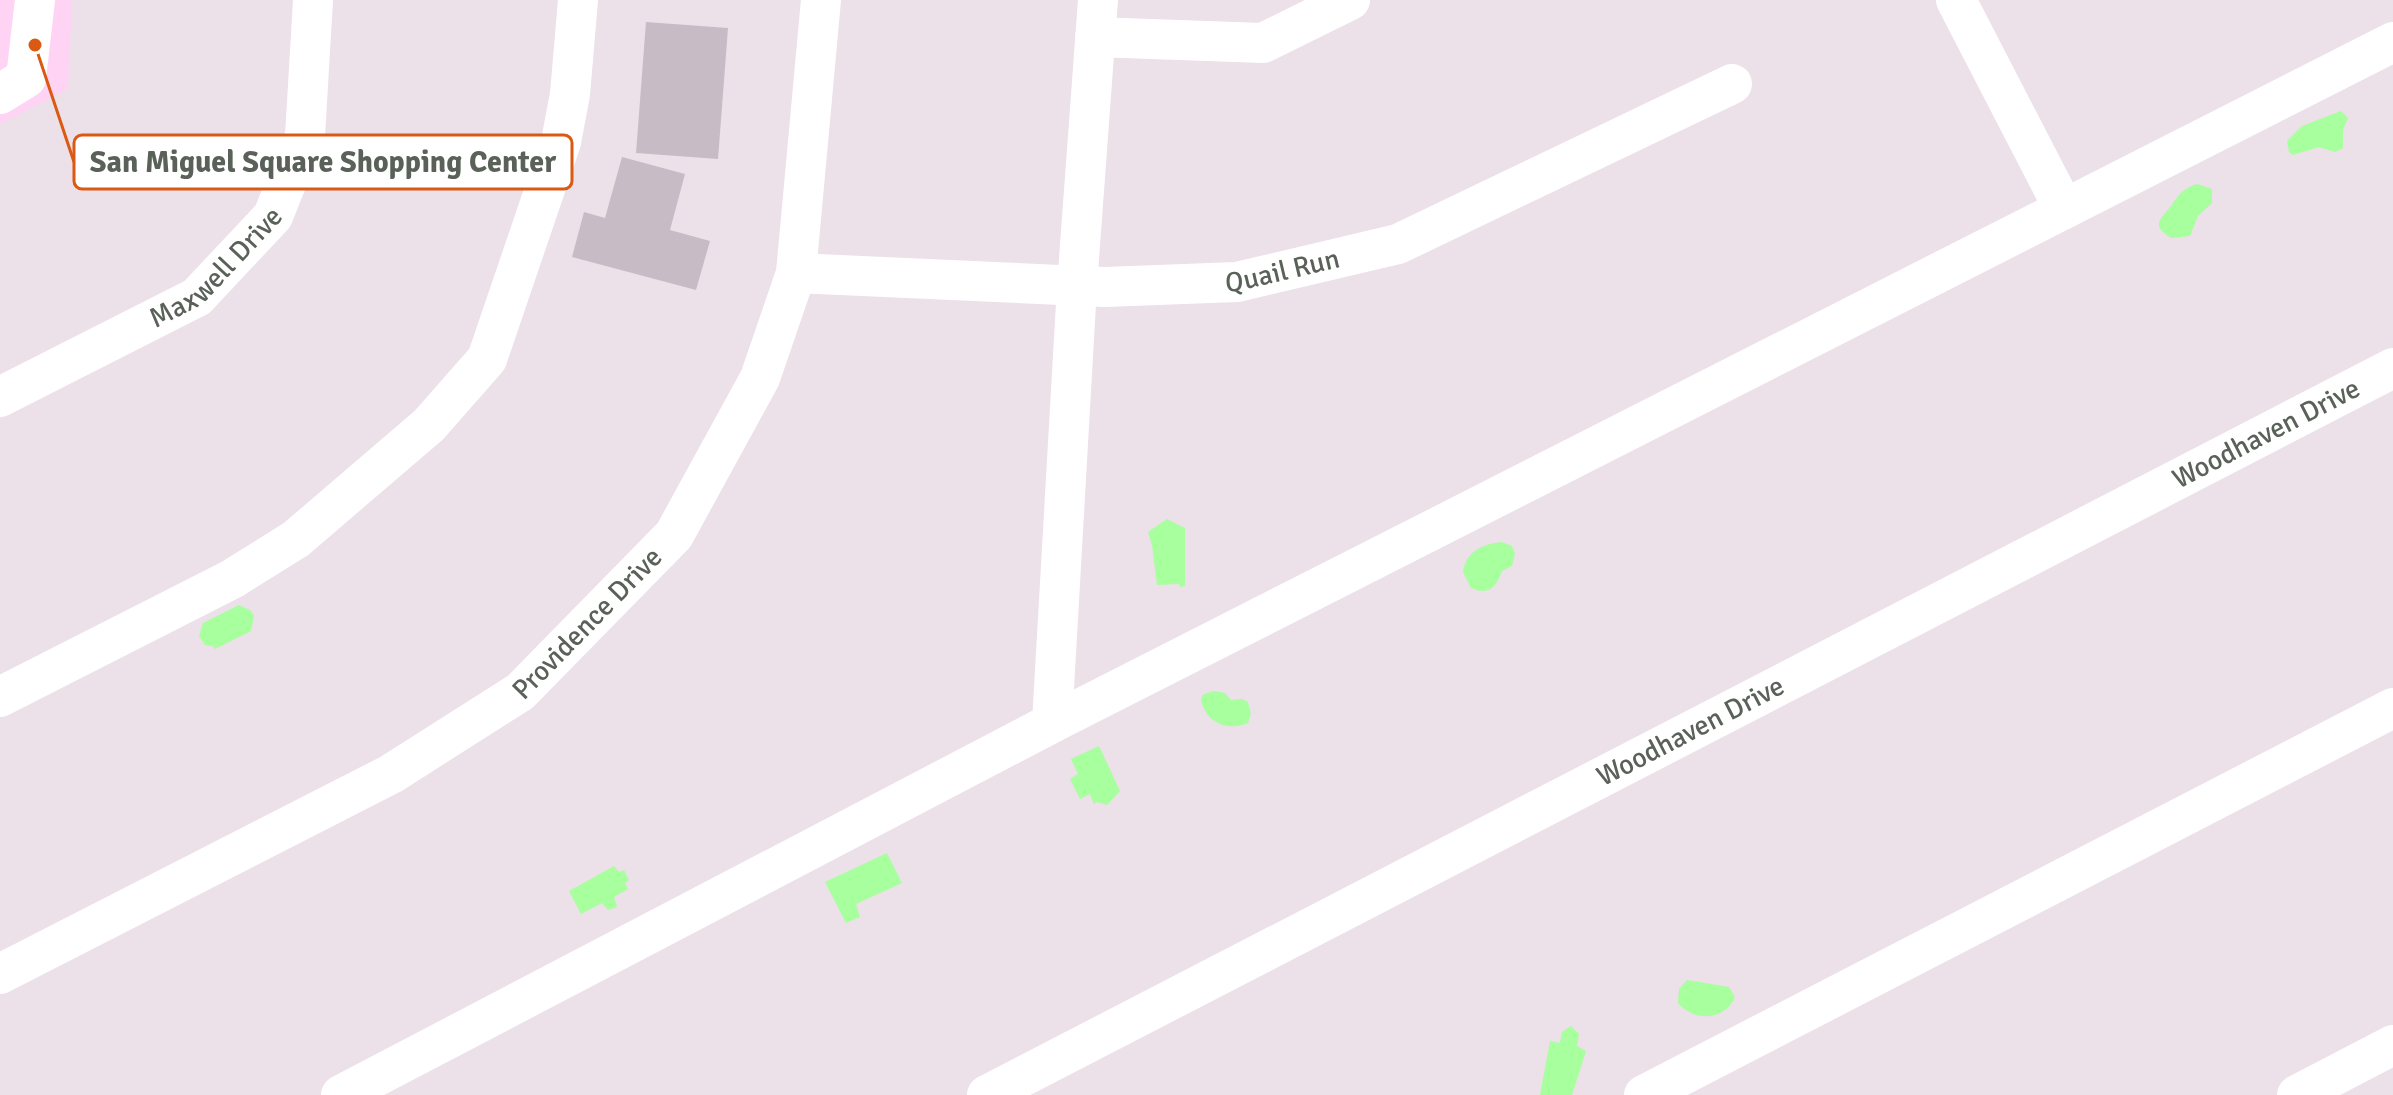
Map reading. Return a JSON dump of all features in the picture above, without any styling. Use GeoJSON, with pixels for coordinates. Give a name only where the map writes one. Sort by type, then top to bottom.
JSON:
{"type":"FeatureCollection","features":[{"type":"Feature","properties":{"kind":"street"},"geometry":{"type":"LineString","coordinates":[[0,94],[26,78],[35,0]]}},
{"type":"Feature","properties":{"kind":"street","name":"Maxwell Drive"},"geometry":{"type":"LineString","coordinates":[[0,397],[197,297],[273,216],[305,136],[313,0]]}},
{"type":"Feature","properties":{"kind":"street"},"geometry":{"type":"LineString","coordinates":[[0,697],[232,579],[296,539],[429,425],[487,359],[561,142],[570,94],[578,0]]}},
{"type":"Feature","properties":{"kind":"street","name":"Providence Drive"},"geometry":{"type":"LineString","coordinates":[[0,974],[391,774],[520,692],[674,535],[760,378],[796,273],[821,0]]}},
{"type":"Feature","properties":{"kind":"street"},"geometry":{"type":"LineString","coordinates":[[1052,723],[1077,286],[1097,19],[1263,43],[1350,0]]}},
{"type":"Feature","properties":{"kind":"street"},"geometry":{"type":"LineString","coordinates":[[1956,0],[2064,209]]}},
{"type":"Feature","properties":{"kind":"street"},"geometry":{"type":"LineString","coordinates":[[341,1095],[1052,723],[2393,42]]}},
{"type":"Feature","properties":{"kind":"street","name":"Quail Run"},"geometry":{"type":"LineString","coordinates":[[796,273],[1077,286],[1237,282],[1398,244],[1732,84]]}},
{"type":"Feature","properties":{"kind":"street","name":"Woodhaven Drive"},"geometry":{"type":"LineString","coordinates":[[987,1095],[2393,368]]}},
{"type":"Feature","properties":{"kind":"street"},"geometry":{"type":"LineString","coordinates":[[1644,1095],[2393,708]]}},
{"type":"Feature","properties":{"kind":"street"},"geometry":{"type":"LineString","coordinates":[[2297,1095],[2393,1045]]}},
{"type":"Feature","properties":{"kind":"shaded area"},"geometry":{"type":"Polygon","coordinates":[[[0,0],[72,0],[68,89],[0,124],[0,0]]]}},
{"type":"Feature","properties":{"kind":"shaded area"},"geometry":{"type":"Polygon","coordinates":[[[2341,111],[2348,118],[2343,130],[2343,148],[2335,152],[2319,147],[2293,155],[2289,152],[2287,141],[2302,126],[2341,111]]]}},
{"type":"Feature","properties":{"kind":"shaded area"},"geometry":{"type":"Polygon","coordinates":[[[2197,184],[2212,189],[2212,203],[2198,216],[2190,236],[2171,238],[2160,228],[2160,221],[2180,194],[2197,184]]]}},
{"type":"Feature","properties":{"kind":"shaded area"},"geometry":{"type":"Polygon","coordinates":[[[1167,519],[1185,528],[1185,586],[1157,585],[1148,532],[1167,519]]]}},
{"type":"Feature","properties":{"kind":"shaded area"},"geometry":{"type":"Polygon","coordinates":[[[1502,542],[1512,546],[1515,554],[1512,566],[1502,571],[1491,588],[1483,591],[1471,588],[1463,572],[1468,559],[1482,547],[1502,542]]]}},
{"type":"Feature","properties":{"kind":"shaded area"},"geometry":{"type":"Polygon","coordinates":[[[239,605],[250,610],[254,616],[251,631],[215,649],[205,645],[199,636],[203,623],[239,605]]]}},
{"type":"Feature","properties":{"kind":"shaded area"},"geometry":{"type":"Polygon","coordinates":[[[1214,691],[1225,693],[1231,700],[1248,702],[1251,714],[1248,723],[1232,726],[1212,719],[1201,698],[1214,691]]]}},
{"type":"Feature","properties":{"kind":"shaded area"},"geometry":{"type":"Polygon","coordinates":[[[1099,746],[1120,791],[1107,805],[1094,804],[1090,794],[1080,799],[1070,779],[1078,774],[1071,759],[1099,746]]]}},
{"type":"Feature","properties":{"kind":"shaded area"},"geometry":{"type":"Polygon","coordinates":[[[887,853],[902,883],[856,904],[860,917],[846,923],[825,882],[887,853]]]}},
{"type":"Feature","properties":{"kind":"shaded area"},"geometry":{"type":"Polygon","coordinates":[[[614,866],[619,872],[624,870],[629,880],[625,883],[628,889],[614,897],[617,907],[608,910],[602,903],[581,914],[569,891],[614,866]]]}},
{"type":"Feature","properties":{"kind":"shaded area"},"geometry":{"type":"Polygon","coordinates":[[[1687,980],[1729,987],[1735,997],[1724,1011],[1700,1016],[1678,1003],[1679,989],[1687,980]]]}},
{"type":"Feature","properties":{"kind":"shaded area"},"geometry":{"type":"Polygon","coordinates":[[[1571,1026],[1579,1034],[1577,1046],[1586,1051],[1572,1095],[1540,1095],[1550,1041],[1560,1043],[1562,1032],[1571,1026]]]}},
{"type":"Feature","properties":{"kind":"building"},"geometry":{"type":"Polygon","coordinates":[[[646,22],[728,28],[718,159],[636,153],[646,22]]]}},
{"type":"Feature","properties":{"kind":"building"},"geometry":{"type":"Polygon","coordinates":[[[622,157],[685,174],[670,230],[710,241],[696,290],[572,257],[584,212],[605,218],[622,157]]]}},
{"type":"Feature","properties":{"kind":"place","name":"San Miguel Square Shopping Center"},"geometry":{"type":"Point","coordinates":[35,45]}}]}
